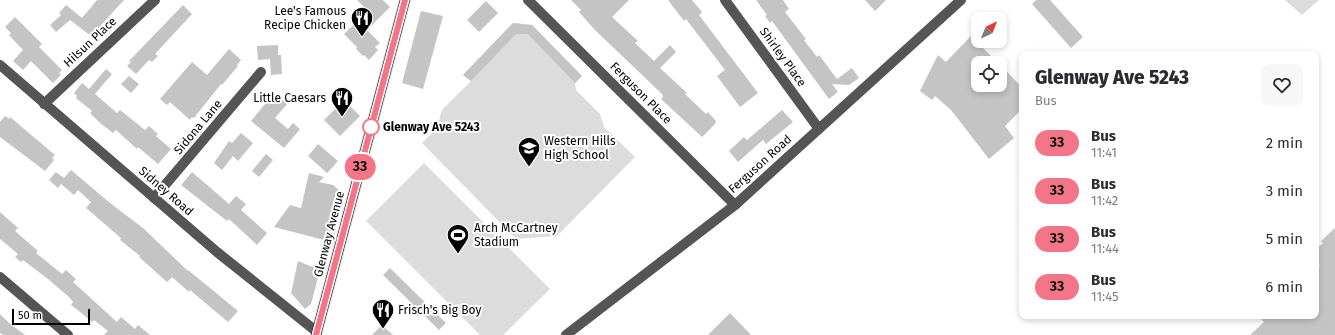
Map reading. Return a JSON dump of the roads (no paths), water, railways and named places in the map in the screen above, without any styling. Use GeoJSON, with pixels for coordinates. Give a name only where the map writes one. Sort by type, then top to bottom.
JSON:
{"type":"FeatureCollection","features":[{"type":"Feature","properties":{"kind":"main road","name":"Glenway Avenue"},"geometry":{"type":"LineString","coordinates":[[317,334],[405,0]]}},
{"type":"Feature","properties":{"kind":"street","name":"Hilsun Place"},"geometry":{"type":"LineString","coordinates":[[44,104],[155,0]]}},
{"type":"Feature","properties":{"kind":"street","name":"Ferguson Place"},"geometry":{"type":"LineString","coordinates":[[528,0],[735,205]]}},
{"type":"Feature","properties":{"kind":"street","name":"Shirley Place"},"geometry":{"type":"LineString","coordinates":[[725,0],[819,129]]}},
{"type":"Feature","properties":{"kind":"street","name":"Ferguson Road"},"geometry":{"type":"LineString","coordinates":[[566,335],[735,205],[961,0]]}},
{"type":"Feature","properties":{"kind":"street","name":"Sidney Road"},"geometry":{"type":"LineString","coordinates":[[0,66],[154,198],[317,334]]}},
{"type":"Feature","properties":{"kind":"street","name":"Sidona Lane"},"geometry":{"type":"LineString","coordinates":[[154,198],[261,72]]}},
{"type":"Feature","properties":{"kind":"street"},"geometry":{"type":"LineString","coordinates":[[0,277],[68,335]]}},
{"type":"Feature","properties":{"kind":"place","name":"Lee's Famous Recipe Chicken"},"geometry":{"type":"Point","coordinates":[362,38]}},
{"type":"Feature","properties":{"kind":"place","name":"Little Caesars"},"geometry":{"type":"Point","coordinates":[342,118]}},
{"type":"Feature","properties":{"kind":"place","name":"Glenway Ave 5243"},"geometry":{"type":"Point","coordinates":[371,127]}},
{"type":"Feature","properties":{"kind":"place","name":"Western Hills High School"},"geometry":{"type":"Point","coordinates":[529,168]}},
{"type":"Feature","properties":{"kind":"place","name":"Arch McCartney Stadium"},"geometry":{"type":"Point","coordinates":[458,254]}},
{"type":"Feature","properties":{"kind":"place","name":"Frisch's Big Boy"},"geometry":{"type":"Point","coordinates":[383,330]}}]}
